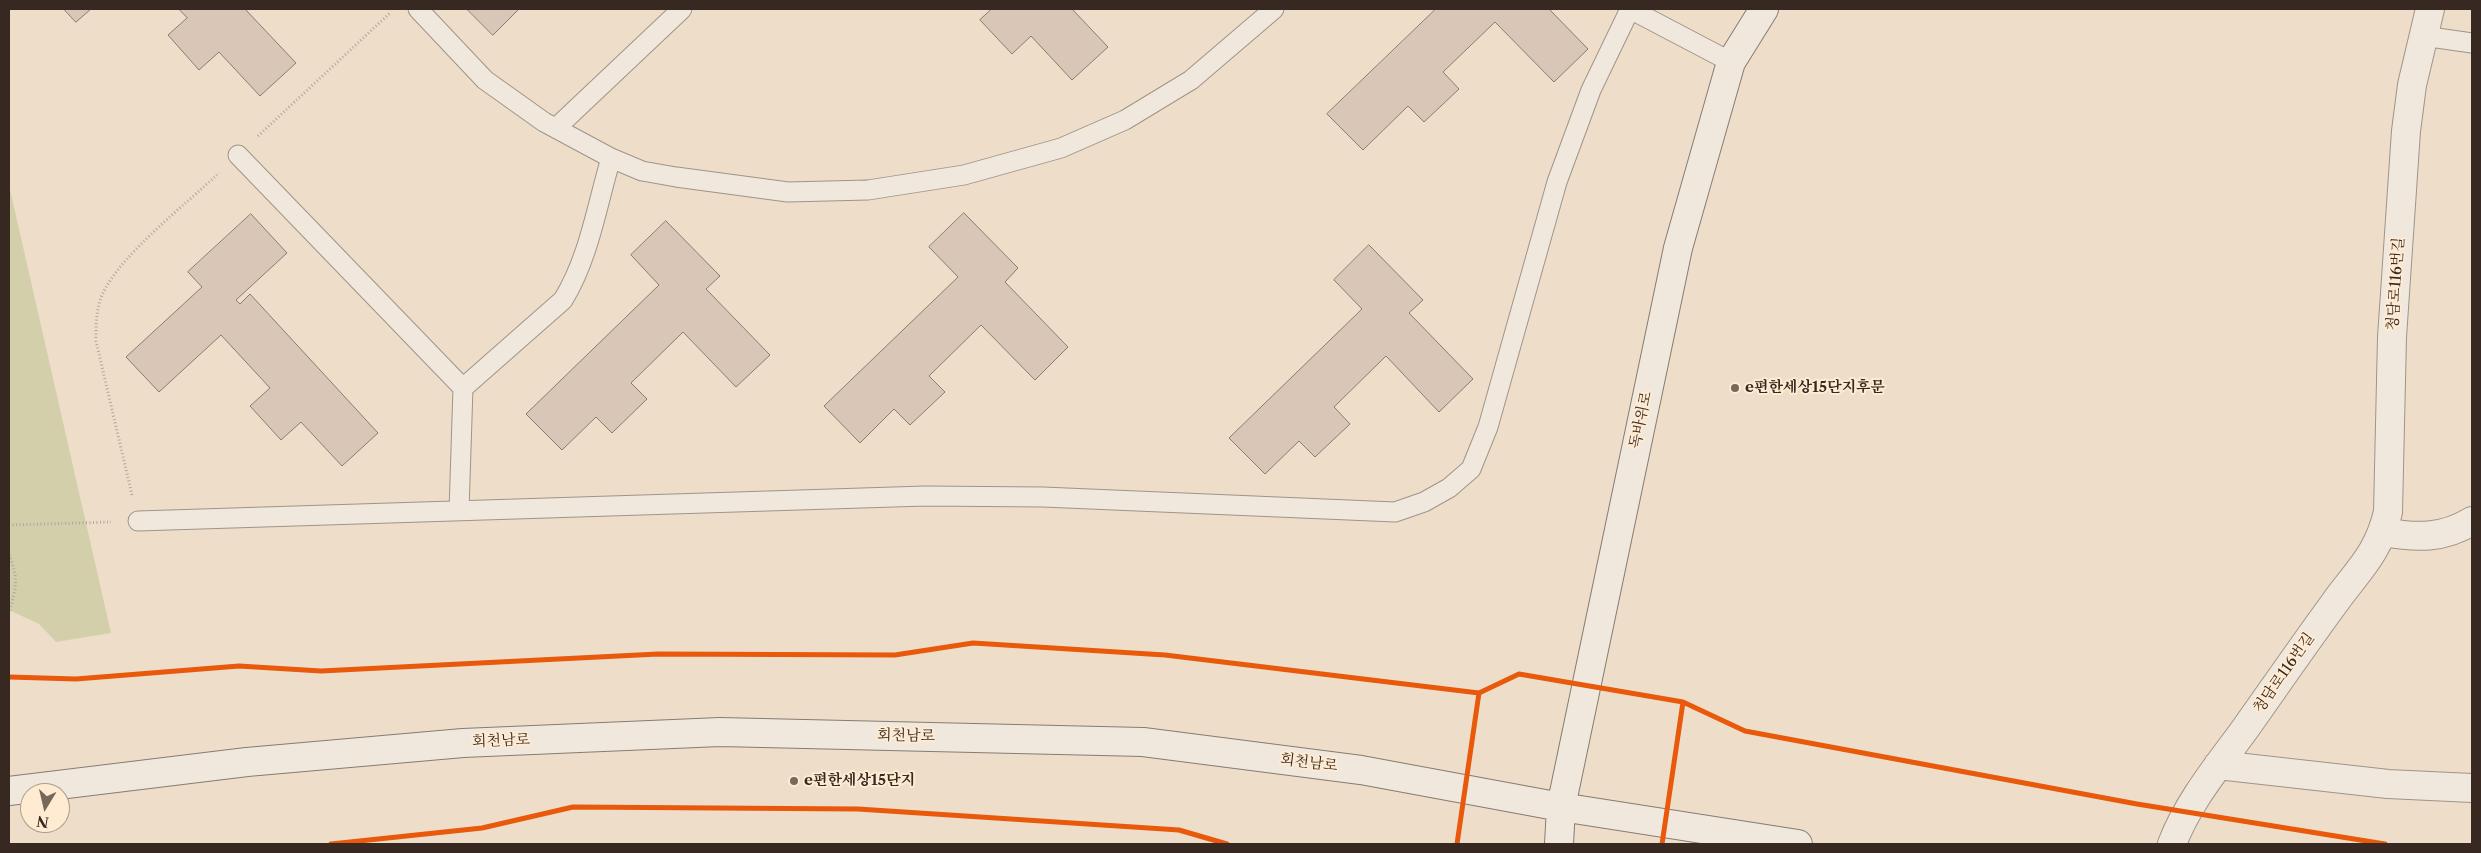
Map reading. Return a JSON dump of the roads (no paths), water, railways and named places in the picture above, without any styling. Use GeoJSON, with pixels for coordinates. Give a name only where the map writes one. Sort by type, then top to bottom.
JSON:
{"type":"FeatureCollection","features":[{"type":"Feature","properties":{"kind":"main road","name":"독바위로"},"geometry":{"type":"LineString","coordinates":[[1559,844],[1561,807],[1678,248],[1731,62],[1764,9]]}},
{"type":"Feature","properties":{"kind":"main road","name":"청담로116번길"},"geometry":{"type":"LineString","coordinates":[[2172,844],[2179,826],[2218,765],[2334,602],[2361,572],[2383,532],[2388,512],[2392,336],[2406,131],[2412,85],[2430,9]]}},
{"type":"Feature","properties":{"kind":"main road"},"geometry":{"type":"LineString","coordinates":[[2383,532],[2427,537],[2444,534],[2472,521]]}},
{"type":"Feature","properties":{"kind":"main road","name":"회천남로"},"geometry":{"type":"LineString","coordinates":[[9,791],[247,762],[462,743],[720,732],[1143,742],[1361,770],[1561,807],[1798,844]]}},
{"type":"Feature","properties":{"kind":"main road"},"geometry":{"type":"LineString","coordinates":[[2218,765],[2388,784],[2472,788]]}},
{"type":"Feature","properties":{"kind":"lane"},"geometry":{"type":"LineString","coordinates":[[418,9],[485,80],[556,128],[610,158],[642,171],[788,192],[868,190],[964,175],[1061,148],[1125,120],[1191,80],[1274,9]]}},
{"type":"Feature","properties":{"kind":"lane"},"geometry":{"type":"LineString","coordinates":[[556,128],[682,9]]}},
{"type":"Feature","properties":{"kind":"lane"},"geometry":{"type":"LineString","coordinates":[[138,521],[926,496],[1043,497],[1394,512],[1424,502],[1449,488],[1471,469],[1488,427],[1557,182],[1591,90],[1630,9],[1731,62]]}},
{"type":"Feature","properties":{"kind":"lane"},"geometry":{"type":"LineString","coordinates":[[2424,36],[2472,43]]}},
{"type":"Feature","properties":{"kind":"lane"},"geometry":{"type":"LineString","coordinates":[[238,155],[463,388],[459,510]]}},
{"type":"Feature","properties":{"kind":"lane"},"geometry":{"type":"LineString","coordinates":[[463,388],[563,300],[574,282],[610,158]]}},
{"type":"Feature","properties":{"kind":"place","name":"e편한세상15단지후문"},"geometry":{"type":"Point","coordinates":[1735,388]}},
{"type":"Feature","properties":{"kind":"place","name":"e편한세상15단지"},"geometry":{"type":"Point","coordinates":[794,781]}}]}
